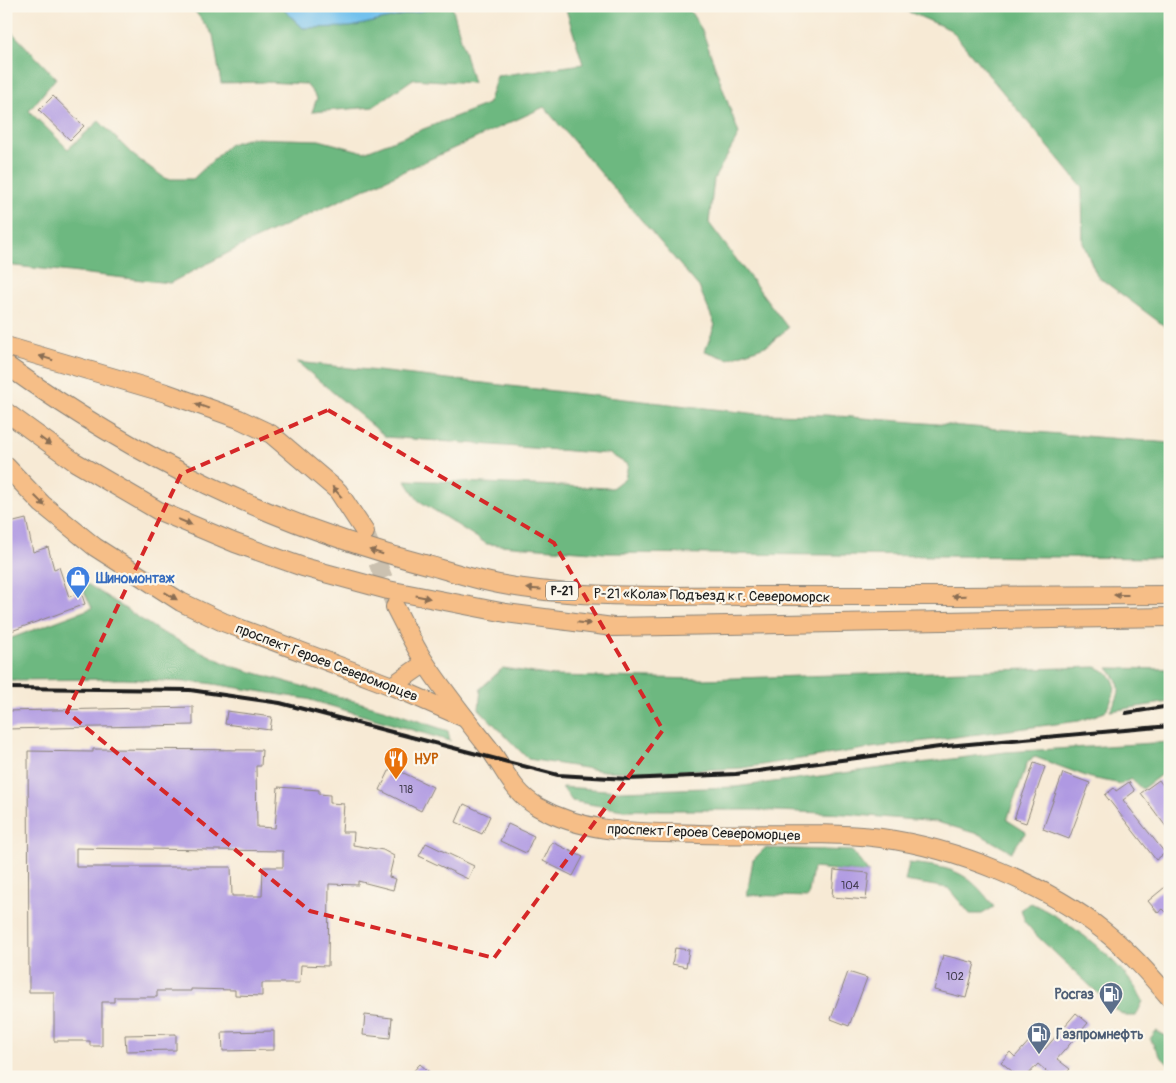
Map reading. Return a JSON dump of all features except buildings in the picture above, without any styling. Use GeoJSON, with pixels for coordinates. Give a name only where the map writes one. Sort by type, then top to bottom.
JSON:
{"type":"FeatureCollection","features":[{"type":"Feature","properties":{"kind":"main road"},"geometry":{"type":"LineString","coordinates":[[6,346],[166,393],[239,419],[271,434],[338,491],[365,532]]}},
{"type":"Feature","properties":{"kind":"main road","name":"Р-21 «Кола» Подъезд к г. Североморск"},"geometry":{"type":"LineString","coordinates":[[6,365],[58,402],[182,474],[326,536],[380,554],[476,579],[523,588],[614,595],[852,597],[1170,595]]}},
{"type":"Feature","properties":{"kind":"main road","name":"Р-21 «Кола» Подъезд к г. Североморск"},"geometry":{"type":"LineString","coordinates":[[6,412],[75,462],[159,511],[235,543],[303,567],[388,590],[506,613],[613,627],[1170,617]]}},
{"type":"Feature","properties":{"kind":"main road","name":"проспект Героев Североморцев"},"geometry":{"type":"LineString","coordinates":[[6,466],[42,504],[95,547],[181,602],[223,622],[392,686],[466,718],[490,750],[506,778],[525,798],[539,808],[576,823],[620,831],[879,838],[950,854],[992,869],[1042,891],[1074,910],[1105,932],[1144,968],[1170,998]]}},
{"type":"Feature","properties":{"kind":"main road"},"geometry":{"type":"LineString","coordinates":[[395,606],[425,663],[466,718]]}},
{"type":"Feature","properties":{"kind":"main road"},"geometry":{"type":"LineString","coordinates":[[392,686],[425,663]]}},
{"type":"Feature","properties":{"kind":"highlighted area"},"geometry":{"type":"Polygon","coordinates":[[[328,410],[554,543],[663,730],[494,958],[310,911],[67,712],[181,474],[328,410]]]}},
{"type":"Feature","properties":{"kind":"green space"},"geometry":{"type":"Polygon","coordinates":[[[191,6],[280,6],[303,28],[452,6],[473,83],[413,79],[373,107],[312,112],[317,98],[306,84],[265,82],[221,83],[213,35],[191,6]]]}},
{"type":"Feature","properties":{"kind":"green space"},"geometry":{"type":"Polygon","coordinates":[[[565,6],[687,6],[702,30],[739,134],[714,179],[709,223],[788,328],[768,345],[728,359],[705,351],[715,325],[699,287],[544,107],[249,242],[170,283],[6,265],[6,26],[56,78],[29,111],[68,149],[99,121],[133,155],[166,179],[193,179],[230,144],[250,138],[319,140],[364,152],[488,104],[497,76],[583,64],[565,6]]]}},
{"type":"Feature","properties":{"kind":"green space"},"geometry":{"type":"Polygon","coordinates":[[[895,6],[1170,6],[1170,330],[1097,276],[1083,243],[1082,187],[951,30],[895,6]]]}},
{"type":"Feature","properties":{"kind":"green space"},"geometry":{"type":"Polygon","coordinates":[[[297,362],[758,414],[826,415],[1170,443],[1170,558],[605,553],[487,544],[418,500],[405,480],[612,488],[625,478],[628,465],[610,454],[386,437],[297,362]]]}},
{"type":"Feature","properties":{"kind":"green space"},"geometry":{"type":"Polygon","coordinates":[[[81,585],[89,585],[159,631],[231,666],[386,710],[448,731],[450,741],[307,699],[207,683],[123,679],[6,680],[6,640],[92,608],[81,585]]]}},
{"type":"Feature","properties":{"kind":"green space"},"geometry":{"type":"Polygon","coordinates":[[[1096,667],[1104,671],[1113,681],[1115,686],[1112,698],[1105,712],[1079,721],[871,748],[742,768],[647,772],[604,771],[528,759],[479,709],[481,688],[503,668],[553,676],[703,679],[1096,667]]]}},
{"type":"Feature","properties":{"kind":"green space"},"geometry":{"type":"Polygon","coordinates":[[[1108,668],[1170,669],[1170,702],[1110,711],[1117,699],[1119,689],[1116,680],[1108,668]]]}},
{"type":"Feature","properties":{"kind":"green space"},"geometry":{"type":"Polygon","coordinates":[[[1170,742],[1170,768],[1142,789],[1131,779],[1121,784],[1091,778],[1035,757],[1028,761],[1007,820],[1026,832],[1011,852],[981,835],[937,822],[846,814],[754,810],[623,810],[572,801],[562,787],[621,791],[735,787],[1006,752],[1170,742]]]}},
{"type":"Feature","properties":{"kind":"green space"},"geometry":{"type":"Polygon","coordinates":[[[765,848],[852,851],[869,873],[813,868],[808,897],[747,895],[753,860],[765,848]]]}},
{"type":"Feature","properties":{"kind":"green space"},"geometry":{"type":"Polygon","coordinates":[[[909,863],[948,869],[958,873],[976,885],[994,907],[982,914],[970,914],[948,888],[905,881],[909,863]]]}},
{"type":"Feature","properties":{"kind":"green space"},"geometry":{"type":"Polygon","coordinates":[[[1031,903],[1079,932],[1123,972],[1143,1001],[1136,1016],[1126,1016],[1117,1011],[1036,935],[1025,922],[1021,909],[1031,903]]]}},
{"type":"Feature","properties":{"kind":"green space"},"geometry":{"type":"Polygon","coordinates":[[[1156,1031],[1170,1038],[1170,1066],[1160,1056],[1150,1039],[1156,1031]]]}},
{"type":"Feature","properties":{"kind":"water"},"geometry":{"type":"Polygon","coordinates":[[[280,6],[443,6],[351,27],[303,28],[280,6]]]}},
{"type":"Feature","properties":{"kind":"tunnel"},"geometry":{"type":"LineString","coordinates":[[367,537],[393,601]]}},
{"type":"Feature","properties":{"kind":"railway"},"geometry":{"type":"LineString","coordinates":[[6,688],[190,690],[280,703],[558,775],[628,779],[736,774],[947,746],[1170,726]]}},
{"type":"Feature","properties":{"kind":"railway"},"geometry":{"type":"LineString","coordinates":[[1126,713],[1170,706]]}},
{"type":"Feature","properties":{"kind":"place","name":"Шиномонтаж"},"geometry":{"type":"Point","coordinates":[78,599]}},
{"type":"Feature","properties":{"kind":"place","name":"НУР"},"geometry":{"type":"Point","coordinates":[396,780]}},
{"type":"Feature","properties":{"kind":"place","name":"Росгаз"},"geometry":{"type":"Point","coordinates":[1111,1015]}},
{"type":"Feature","properties":{"kind":"place","name":"Газпромнефть"},"geometry":{"type":"Point","coordinates":[1039,1055]}}]}
